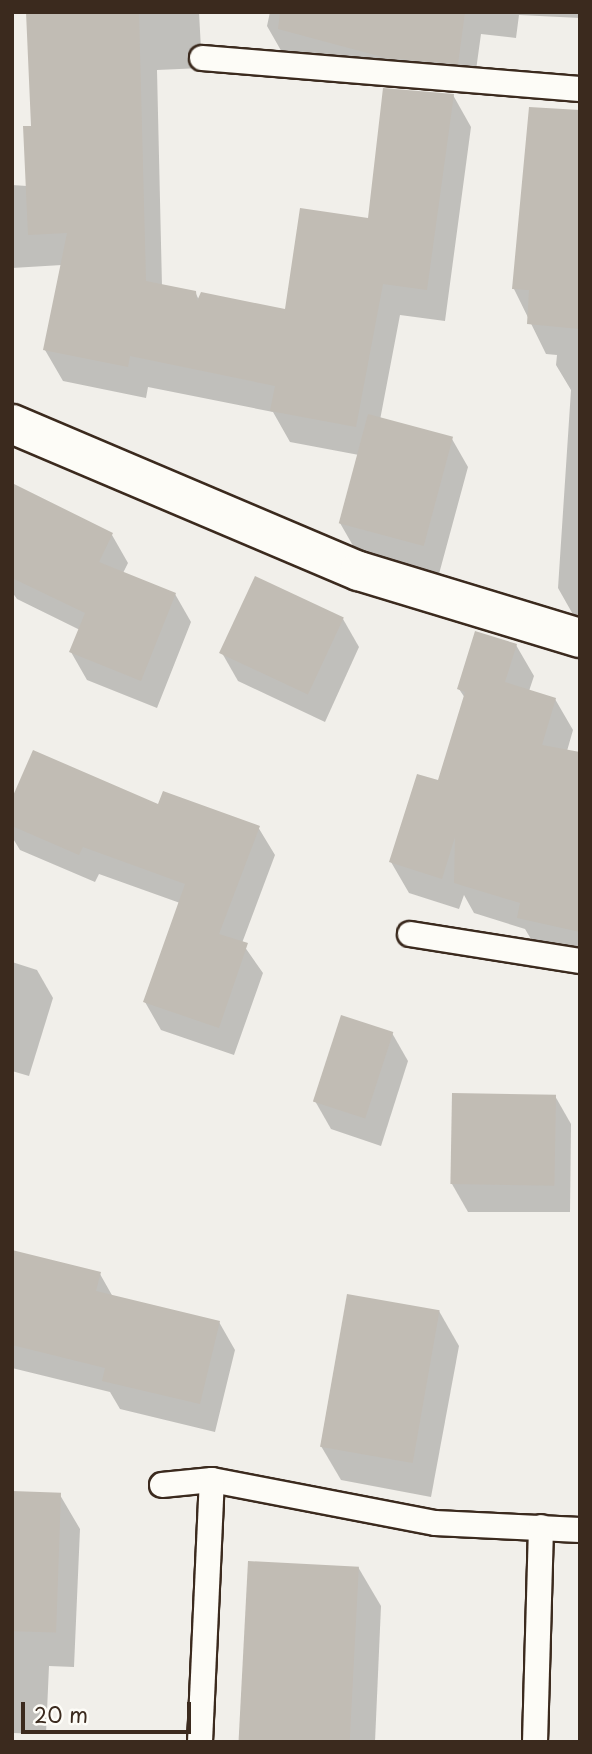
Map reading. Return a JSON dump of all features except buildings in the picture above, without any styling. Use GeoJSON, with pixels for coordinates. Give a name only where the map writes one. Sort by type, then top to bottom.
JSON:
{"type":"FeatureCollection","features":[{"type":"Feature","properties":{"kind":"street"},"geometry":{"type":"LineString","coordinates":[[12,424],[359,571],[580,638]]}},
{"type":"Feature","properties":{"kind":"lane"},"geometry":{"type":"LineString","coordinates":[[202,58],[580,89]]}},
{"type":"Feature","properties":{"kind":"lane"},"geometry":{"type":"LineString","coordinates":[[410,934],[580,961]]}},
{"type":"Feature","properties":{"kind":"lane"},"geometry":{"type":"LineString","coordinates":[[162,1485],[212,1480],[435,1523],[580,1530]]}},
{"type":"Feature","properties":{"kind":"lane"},"geometry":{"type":"LineString","coordinates":[[200,1742],[212,1480]]}},
{"type":"Feature","properties":{"kind":"lane"},"geometry":{"type":"LineString","coordinates":[[535,1742],[541,1527]]}}]}
